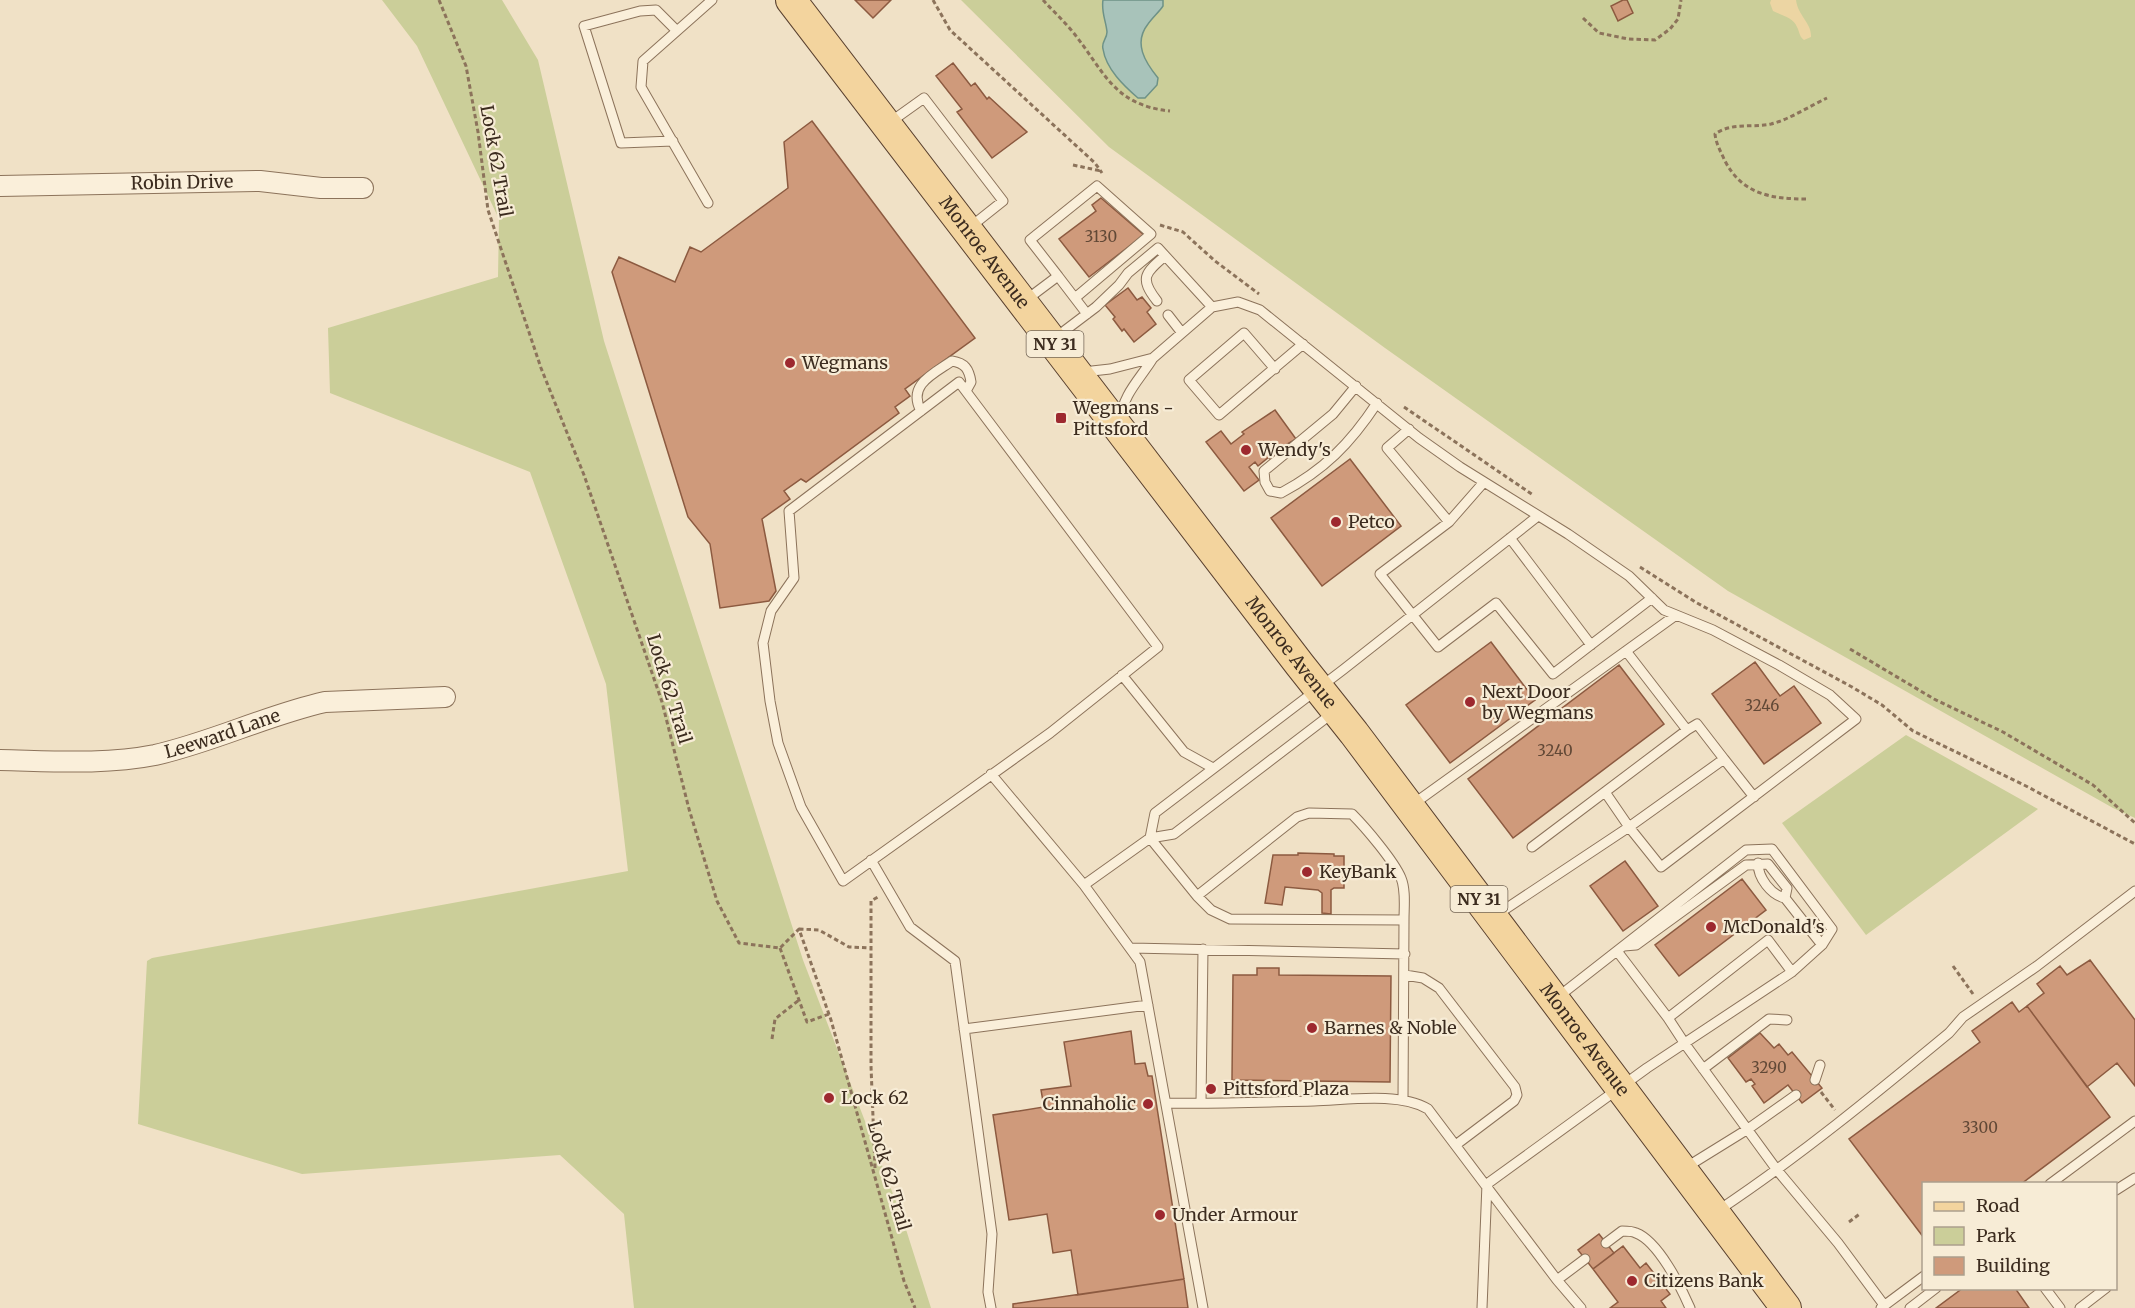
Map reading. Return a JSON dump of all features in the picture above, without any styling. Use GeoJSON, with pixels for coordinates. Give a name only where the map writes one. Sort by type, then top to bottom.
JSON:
{"type":"FeatureCollection","features":[{"type":"Feature","properties":{"kind":"main road","name":"Monroe Avenue"},"geometry":{"type":"LineString","coordinates":[[791,0],[1493,917],[1786,1308]]}},
{"type":"Feature","properties":{"kind":"street","name":"Robin Drive"},"geometry":{"type":"LineString","coordinates":[[0,186],[260,181],[321,188],[363,188]]}},
{"type":"Feature","properties":{"kind":"street","name":"Leeward Lane"},"geometry":{"type":"LineString","coordinates":[[0,760],[58,761],[143,757],[178,749],[326,702],[446,697]]}},
{"type":"Feature","properties":{"kind":"lane"},"geometry":{"type":"LineString","coordinates":[[708,203],[641,87],[643,61],[712,0]]}},
{"type":"Feature","properties":{"kind":"lane"},"geometry":{"type":"LineString","coordinates":[[673,141],[621,143],[584,26],[640,11],[656,10],[676,30]]}},
{"type":"Feature","properties":{"kind":"lane"},"geometry":{"type":"LineString","coordinates":[[887,124],[924,98],[1003,201],[967,229]]}},
{"type":"Feature","properties":{"kind":"lane"},"geometry":{"type":"LineString","coordinates":[[1075,298],[1150,234],[1097,186],[1030,240],[1087,314]]}},
{"type":"Feature","properties":{"kind":"lane"},"geometry":{"type":"LineString","coordinates":[[1052,340],[1087,314],[1119,285],[1128,273],[1158,248],[1212,307]]}},
{"type":"Feature","properties":{"kind":"lane"},"geometry":{"type":"LineString","coordinates":[[1157,301],[1148,290],[1146,278],[1149,270],[1165,256]]}},
{"type":"Feature","properties":{"kind":"lane"},"geometry":{"type":"LineString","coordinates":[[1023,302],[1058,276]]}},
{"type":"Feature","properties":{"kind":"lane"},"geometry":{"type":"LineString","coordinates":[[1121,431],[1121,411],[1128,393],[1153,358],[1212,307],[1238,302],[1260,310],[1409,429],[1484,482],[1629,576],[1664,610],[1713,630],[1779,665],[1830,695],[1856,719],[1661,867],[1605,792]]}},
{"type":"Feature","properties":{"kind":"lane"},"geometry":{"type":"LineString","coordinates":[[1168,315],[1182,333]]}},
{"type":"Feature","properties":{"kind":"lane"},"geometry":{"type":"LineString","coordinates":[[1275,369],[1244,333],[1189,380],[1220,415],[1275,369],[1303,344]]}},
{"type":"Feature","properties":{"kind":"lane"},"geometry":{"type":"LineString","coordinates":[[1076,372],[1110,369],[1153,358]]}},
{"type":"Feature","properties":{"kind":"lane"},"geometry":{"type":"LineString","coordinates":[[921,411],[916,403],[918,390],[923,381],[952,361],[960,362],[967,367],[971,382],[966,391]]}},
{"type":"Feature","properties":{"kind":"lane"},"geometry":{"type":"LineString","coordinates":[[959,382],[966,391],[1158,646],[1050,733],[843,881],[801,807],[778,744],[763,643],[771,610],[794,578],[789,511],[959,382]]}},
{"type":"Feature","properties":{"kind":"lane"},"geometry":{"type":"LineString","coordinates":[[1356,386],[1333,414],[1264,471],[1265,482],[1270,491],[1281,493],[1296,485],[1330,459],[1355,436],[1377,403]]}},
{"type":"Feature","properties":{"kind":"lane"},"geometry":{"type":"LineString","coordinates":[[1409,429],[1387,448],[1449,522]]}},
{"type":"Feature","properties":{"kind":"lane"},"geometry":{"type":"LineString","coordinates":[[1484,482],[1449,522],[1380,574],[1438,646],[1496,603],[1552,674],[1652,598]]}},
{"type":"Feature","properties":{"kind":"lane"},"geometry":{"type":"LineString","coordinates":[[1084,885],[1150,838],[1174,834],[1327,700],[1412,615],[1538,516]]}},
{"type":"Feature","properties":{"kind":"lane"},"geometry":{"type":"LineString","coordinates":[[1510,538],[1591,645]]}},
{"type":"Feature","properties":{"kind":"lane"},"geometry":{"type":"LineString","coordinates":[[1409,807],[1676,615]]}},
{"type":"Feature","properties":{"kind":"lane"},"geometry":{"type":"LineString","coordinates":[[1626,651],[1688,730]]}},
{"type":"Feature","properties":{"kind":"lane"},"geometry":{"type":"LineString","coordinates":[[1122,675],[1184,752],[1213,768]]}},
{"type":"Feature","properties":{"kind":"lane"},"geometry":{"type":"LineString","coordinates":[[1150,838],[1155,813],[1213,768],[1327,700]]}},
{"type":"Feature","properties":{"kind":"lane"},"geometry":{"type":"LineString","coordinates":[[1532,847],[1696,724],[1754,797]]}},
{"type":"Feature","properties":{"kind":"lane"},"geometry":{"type":"LineString","coordinates":[[1493,917],[1629,827],[1724,759]]}},
{"type":"Feature","properties":{"kind":"lane"},"geometry":{"type":"LineString","coordinates":[[991,774],[1084,885],[1140,962],[1203,1308]]}},
{"type":"Feature","properties":{"kind":"lane"},"geometry":{"type":"LineString","coordinates":[[1197,896],[1297,817],[1309,813],[1352,814],[1401,877],[1404,890],[1403,1100]]}},
{"type":"Feature","properties":{"kind":"lane"},"geometry":{"type":"LineString","coordinates":[[1150,838],[1197,896],[1211,910],[1230,919],[1404,920]]}},
{"type":"Feature","properties":{"kind":"lane"},"geometry":{"type":"LineString","coordinates":[[1486,1184],[1620,1088],[1792,972],[1822,945],[1832,929],[1772,849],[1746,850],[1555,1000]]}},
{"type":"Feature","properties":{"kind":"lane"},"geometry":{"type":"LineString","coordinates":[[871,860],[910,927],[954,961],[992,1234],[988,1292],[991,1308]]}},
{"type":"Feature","properties":{"kind":"lane"},"geometry":{"type":"LineString","coordinates":[[1758,863],[1758,873],[1777,896],[1785,898],[1822,945]]}},
{"type":"Feature","properties":{"kind":"lane"},"geometry":{"type":"LineString","coordinates":[[1620,948],[1636,945],[1746,865],[1768,864],[1787,888],[1785,898]]}},
{"type":"Feature","properties":{"kind":"lane"},"geometry":{"type":"LineString","coordinates":[[1714,1213],[1777,1170],[1949,1034],[1963,1017],[2037,966],[2135,891]]}},
{"type":"Feature","properties":{"kind":"lane"},"geometry":{"type":"LineString","coordinates":[[1668,1018],[1768,940],[1792,972]]}},
{"type":"Feature","properties":{"kind":"lane"},"geometry":{"type":"LineString","coordinates":[[1131,948],[1405,954]]}},
{"type":"Feature","properties":{"kind":"lane"},"geometry":{"type":"LineString","coordinates":[[1620,948],[1684,1044],[1777,1170],[1838,1243],[1882,1307],[1922,1277]]}},
{"type":"Feature","properties":{"kind":"lane"},"geometry":{"type":"LineString","coordinates":[[1201,1103],[1203,949]]}},
{"type":"Feature","properties":{"kind":"lane"},"geometry":{"type":"LineString","coordinates":[[1405,975],[1423,978],[1438,988],[1515,1087],[1517,1095],[1514,1101],[1457,1144]]}},
{"type":"Feature","properties":{"kind":"lane"},"geometry":{"type":"LineString","coordinates":[[964,1029],[1148,1005]]}},
{"type":"Feature","properties":{"kind":"lane"},"geometry":{"type":"LineString","coordinates":[[1703,1069],[1769,1019],[1786,1020]]}},
{"type":"Feature","properties":{"kind":"lane"},"geometry":{"type":"LineString","coordinates":[[1815,1080],[1820,1065]]}},
{"type":"Feature","properties":{"kind":"lane"},"geometry":{"type":"LineString","coordinates":[[1682,1170],[1748,1129],[1796,1095]]}},
{"type":"Feature","properties":{"kind":"lane"},"geometry":{"type":"LineString","coordinates":[[1166,1103],[1403,1100],[1418,1103],[1428,1108],[1457,1144],[1557,1280],[1581,1308]]}},
{"type":"Feature","properties":{"kind":"lane"},"geometry":{"type":"LineString","coordinates":[[2053,1182],[2135,1121]]}},
{"type":"Feature","properties":{"kind":"lane"},"geometry":{"type":"LineString","coordinates":[[2117,1189],[2135,1178]]}},
{"type":"Feature","properties":{"kind":"lane"},"geometry":{"type":"LineString","coordinates":[[1482,1308],[1486,1184]]}},
{"type":"Feature","properties":{"kind":"lane"},"geometry":{"type":"LineString","coordinates":[[1606,1243],[1622,1231],[1637,1233],[1668,1265],[1690,1308]]}},
{"type":"Feature","properties":{"kind":"lane"},"geometry":{"type":"LineString","coordinates":[[1557,1280],[1585,1259]]}},
{"type":"Feature","properties":{"kind":"lane"},"geometry":{"type":"LineString","coordinates":[[1910,1308],[1933,1290]]}},
{"type":"Feature","properties":{"kind":"lane"},"geometry":{"type":"LineString","coordinates":[[2046,1290],[2060,1308]]}},
{"type":"Feature","properties":{"kind":"lane"},"geometry":{"type":"LineString","coordinates":[[2080,1308],[2103,1290]]}},
{"type":"Feature","properties":{"kind":"path","name":"Lock 62 Trail"},"geometry":{"type":"LineString","coordinates":[[438,0],[466,66],[478,132],[488,210],[541,368],[584,475],[662,702],[689,809],[717,902],[740,944],[780,948]]}},
{"type":"Feature","properties":{"kind":"path"},"geometry":{"type":"LineString","coordinates":[[933,0],[950,30],[1095,163],[1107,181]]}},
{"type":"Feature","properties":{"kind":"path"},"geometry":{"type":"LineString","coordinates":[[1042,0],[1072,30],[1103,75],[1126,97],[1141,105],[1170,111]]}},
{"type":"Feature","properties":{"kind":"path"},"geometry":{"type":"LineString","coordinates":[[1583,18],[1599,33],[1628,39],[1655,40],[1678,19],[1681,0]]}},
{"type":"Feature","properties":{"kind":"path"},"geometry":{"type":"LineString","coordinates":[[1806,200],[1788,200],[1756,192],[1740,183],[1731,173],[1715,134],[1732,127],[1773,124],[1827,98]]}},
{"type":"Feature","properties":{"kind":"path"},"geometry":{"type":"LineString","coordinates":[[1073,165],[1101,172]]}},
{"type":"Feature","properties":{"kind":"path"},"geometry":{"type":"LineString","coordinates":[[1157,225],[1183,232],[1215,261],[1260,295]]}},
{"type":"Feature","properties":{"kind":"path"},"geometry":{"type":"LineString","coordinates":[[1398,403],[1538,498]]}},
{"type":"Feature","properties":{"kind":"path"},"geometry":{"type":"LineString","coordinates":[[1636,564],[1696,603],[1882,705],[1913,731],[2026,786],[2135,844]]}},
{"type":"Feature","properties":{"kind":"path"},"geometry":{"type":"LineString","coordinates":[[1850,649],[1934,699],[2003,732],[2093,785],[2135,823]]}},
{"type":"Feature","properties":{"kind":"path"},"geometry":{"type":"LineString","coordinates":[[875,1176],[871,1066],[871,902],[889,890]]}},
{"type":"Feature","properties":{"kind":"path","name":"Lock 62 Trail"},"geometry":{"type":"LineString","coordinates":[[799,929],[829,1014],[904,1281],[915,1308]]}},
{"type":"Feature","properties":{"kind":"path"},"geometry":{"type":"LineString","coordinates":[[829,1014],[807,1022],[780,948],[799,929],[819,930],[849,947],[870,948]]}},
{"type":"Feature","properties":{"kind":"path"},"geometry":{"type":"LineString","coordinates":[[1953,966],[1975,996]]}},
{"type":"Feature","properties":{"kind":"path"},"geometry":{"type":"LineString","coordinates":[[772,1039],[775,1019],[799,1000]]}},
{"type":"Feature","properties":{"kind":"path"},"geometry":{"type":"LineString","coordinates":[[1848,1222],[1861,1213]]}},
{"type":"Feature","properties":{"kind":"green space"},"geometry":{"type":"Polygon","coordinates":[[[382,0],[502,0],[538,60],[604,341],[803,960],[903,1220],[931,1308],[634,1308],[624,1214],[560,1155],[302,1174],[138,1124],[147,961],[152,958],[628,871],[606,684],[530,472],[330,393],[328,328],[498,277],[499,219],[417,46],[382,0]]]}},
{"type":"Feature","properties":{"kind":"green space"},"geometry":{"type":"Polygon","coordinates":[[[961,0],[2135,0],[2135,818],[2113,808],[1728,591],[1385,348],[1109,147],[961,0]]]}},
{"type":"Feature","properties":{"kind":"green space"},"geometry":{"type":"Polygon","coordinates":[[[1906,735],[2038,809],[1866,935],[1782,823],[1906,735]]]}},
{"type":"Feature","properties":{"kind":"sand"},"geometry":{"type":"Polygon","coordinates":[[[1771,0],[1796,0],[1799,11],[1811,32],[1811,37],[1802,39],[1793,21],[1773,11],[1771,0]]]}},
{"type":"Feature","properties":{"kind":"water"},"geometry":{"type":"Polygon","coordinates":[[[1103,0],[1163,0],[1163,6],[1148,24],[1141,38],[1142,52],[1158,78],[1157,85],[1145,98],[1138,98],[1116,76],[1105,56],[1103,42],[1107,32],[1103,0]]]}},
{"type":"Feature","properties":{"kind":"building"},"geometry":{"type":"Polygon","coordinates":[[[855,0],[891,0],[873,18],[855,0]]]}},
{"type":"Feature","properties":{"kind":"building"},"geometry":{"type":"Polygon","coordinates":[[[1627,0],[1633,13],[1618,21],[1611,6],[1627,0]]]}},
{"type":"Feature","properties":{"kind":"building"},"geometry":{"type":"Polygon","coordinates":[[[953,63],[971,86],[975,83],[987,99],[989,97],[1027,132],[992,158],[957,112],[962,109],[936,76],[953,63]]]}},
{"type":"Feature","properties":{"kind":"building","name":"Wegmans"},"geometry":{"type":"Polygon","coordinates":[[[812,121],[975,338],[905,389],[910,396],[895,407],[899,413],[806,482],[801,479],[784,491],[790,499],[762,519],[776,591],[769,601],[720,608],[710,544],[688,517],[612,272],[619,257],[675,282],[690,247],[701,252],[788,188],[784,142],[812,121]]]}},
{"type":"Feature","properties":{"kind":"building"},"geometry":{"type":"Polygon","coordinates":[[[1101,198],[1144,235],[1089,277],[1059,239],[1096,211],[1092,205],[1101,198]]]}},
{"type":"Feature","properties":{"kind":"building"},"geometry":{"type":"Polygon","coordinates":[[[1128,288],[1137,300],[1142,297],[1151,308],[1147,312],[1156,324],[1134,342],[1124,329],[1122,331],[1113,319],[1115,317],[1105,305],[1128,288]]]}},
{"type":"Feature","properties":{"kind":"building","name":"Wendy's"},"geometry":{"type":"Polygon","coordinates":[[[1275,410],[1296,439],[1279,449],[1281,451],[1270,459],[1269,457],[1258,466],[1255,462],[1249,467],[1259,480],[1244,491],[1206,442],[1221,431],[1231,444],[1244,434],[1242,432],[1275,410]]]}},
{"type":"Feature","properties":{"kind":"building","name":"Petco"},"geometry":{"type":"Polygon","coordinates":[[[1350,459],[1401,526],[1322,586],[1271,518],[1350,459]]]}},
{"type":"Feature","properties":{"kind":"building","name":"Next Door by Wegmans"},"geometry":{"type":"Polygon","coordinates":[[[1491,642],[1535,700],[1450,763],[1406,705],[1491,642]]]}},
{"type":"Feature","properties":{"kind":"building"},"geometry":{"type":"Polygon","coordinates":[[[1755,662],[1780,696],[1794,686],[1821,723],[1764,764],[1712,694],[1755,662]]]}},
{"type":"Feature","properties":{"kind":"building"},"geometry":{"type":"Polygon","coordinates":[[[1619,665],[1664,724],[1513,838],[1468,779],[1619,665]]]}},
{"type":"Feature","properties":{"kind":"building","name":"KeyBank"},"geometry":{"type":"Polygon","coordinates":[[[1298,853],[1344,856],[1344,888],[1331,890],[1331,914],[1322,913],[1322,893],[1318,890],[1285,887],[1282,905],[1265,903],[1273,855],[1298,855],[1298,853]]]}},
{"type":"Feature","properties":{"kind":"building"},"geometry":{"type":"Polygon","coordinates":[[[1625,861],[1658,906],[1623,931],[1590,886],[1625,861]]]}},
{"type":"Feature","properties":{"kind":"building","name":"McDonald's"},"geometry":{"type":"Polygon","coordinates":[[[1742,879],[1766,910],[1679,976],[1655,945],[1742,879]]]}},
{"type":"Feature","properties":{"kind":"building"},"geometry":{"type":"Polygon","coordinates":[[[2090,960],[2135,1020],[2135,1086],[2117,1063],[2087,1087],[2027,1006],[2044,993],[2037,984],[2060,966],[2067,975],[2090,960]]]}},
{"type":"Feature","properties":{"kind":"building","name":"Barnes & Noble"},"geometry":{"type":"Polygon","coordinates":[[[1257,968],[1279,968],[1279,975],[1391,976],[1390,1082],[1232,1080],[1233,975],[1257,975],[1257,968]]]}},
{"type":"Feature","properties":{"kind":"building"},"geometry":{"type":"Polygon","coordinates":[[[2012,1002],[2019,1012],[2027,1006],[2110,1117],[2024,1182],[1922,1182],[1922,1235],[1849,1139],[1980,1042],[1972,1031],[2012,1002]]]}},
{"type":"Feature","properties":{"kind":"building"},"geometry":{"type":"Polygon","coordinates":[[[1131,1031],[1135,1064],[1145,1063],[1148,1076],[1152,1076],[1184,1279],[1078,1295],[1071,1250],[1053,1253],[1047,1214],[1009,1220],[993,1115],[1044,1107],[1041,1090],[1071,1086],[1064,1042],[1131,1031]]]}},
{"type":"Feature","properties":{"kind":"building"},"geometry":{"type":"Polygon","coordinates":[[[1760,1033],[1774,1048],[1779,1044],[1788,1055],[1792,1052],[1822,1088],[1802,1103],[1788,1085],[1764,1103],[1752,1086],[1755,1084],[1751,1079],[1746,1082],[1728,1058],[1760,1033]]]}},
{"type":"Feature","properties":{"kind":"building"},"geometry":{"type":"Polygon","coordinates":[[[1599,1234],[1614,1253],[1593,1269],[1578,1250],[1599,1234]]]}},
{"type":"Feature","properties":{"kind":"building","name":"Citizens Bank"},"geometry":{"type":"Polygon","coordinates":[[[1623,1246],[1640,1268],[1646,1263],[1670,1294],[1661,1301],[1666,1308],[1610,1308],[1618,1302],[1593,1269],[1623,1246]]]}},
{"type":"Feature","properties":{"kind":"building"},"geometry":{"type":"Polygon","coordinates":[[[1184,1279],[1188,1308],[1013,1308],[1013,1304],[1184,1279]]]}},
{"type":"Feature","properties":{"kind":"building"},"geometry":{"type":"Polygon","coordinates":[[[1960,1290],[2016,1290],[2029,1308],[1936,1308],[1960,1290]]]}},
{"type":"Feature","properties":{"kind":"place","name":"Wegmans"},"geometry":{"type":"Point","coordinates":[790,363]}},
{"type":"Feature","properties":{"kind":"place","name":"Wegmans - Pittsford"},"geometry":{"type":"Point","coordinates":[1061,418]}},
{"type":"Feature","properties":{"kind":"place","name":"Wendy's"},"geometry":{"type":"Point","coordinates":[1246,450]}},
{"type":"Feature","properties":{"kind":"place","name":"Petco"},"geometry":{"type":"Point","coordinates":[1336,522]}},
{"type":"Feature","properties":{"kind":"place","name":"Next Door by Wegmans"},"geometry":{"type":"Point","coordinates":[1470,702]}},
{"type":"Feature","properties":{"kind":"place","name":"KeyBank"},"geometry":{"type":"Point","coordinates":[1307,872]}},
{"type":"Feature","properties":{"kind":"place","name":"McDonald's"},"geometry":{"type":"Point","coordinates":[1711,927]}},
{"type":"Feature","properties":{"kind":"place","name":"Barnes & Noble"},"geometry":{"type":"Point","coordinates":[1312,1028]}},
{"type":"Feature","properties":{"kind":"place","name":"Pittsford Plaza"},"geometry":{"type":"Point","coordinates":[1211,1089]}},
{"type":"Feature","properties":{"kind":"place","name":"Lock 62"},"geometry":{"type":"Point","coordinates":[829,1098]}},
{"type":"Feature","properties":{"kind":"place","name":"Cinnaholic"},"geometry":{"type":"Point","coordinates":[1148,1104]}},
{"type":"Feature","properties":{"kind":"place","name":"Under Armour"},"geometry":{"type":"Point","coordinates":[1160,1215]}},
{"type":"Feature","properties":{"kind":"place","name":"Citizens Bank"},"geometry":{"type":"Point","coordinates":[1632,1281]}}]}
